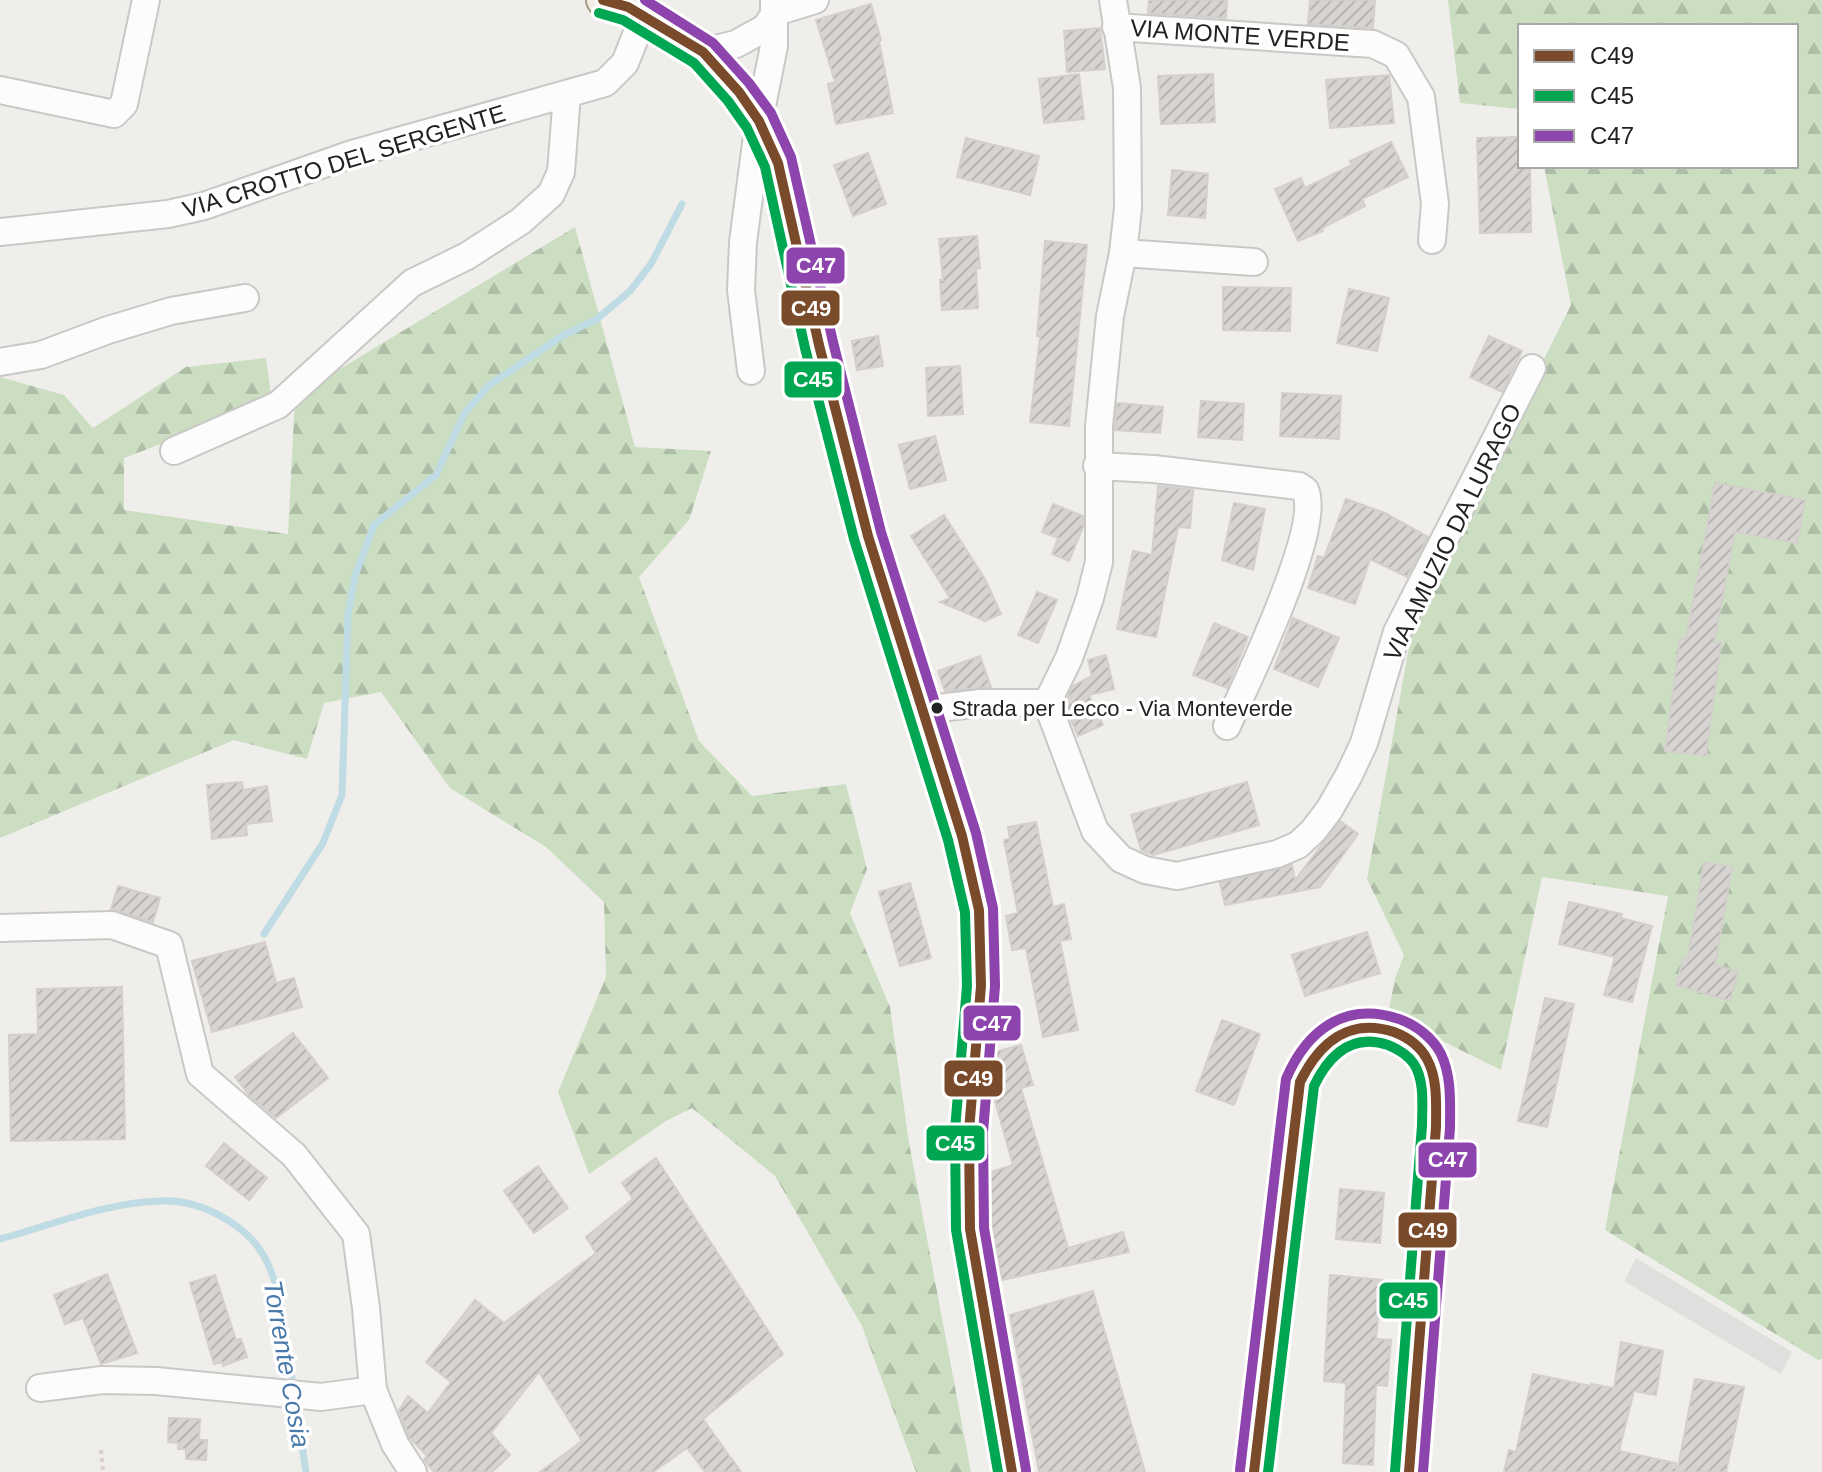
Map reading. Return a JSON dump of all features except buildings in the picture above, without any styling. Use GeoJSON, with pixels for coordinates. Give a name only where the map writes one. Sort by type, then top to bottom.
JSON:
{"type":"FeatureCollection","features":[{"type":"Feature","properties":{"kind":"main road"},"geometry":{"type":"LineString","coordinates":[[603,0],[644,15],[703,52],[739,92],[759,121],[778,163],[819,345],[868,536],[962,836],[979,910],[981,986],[969,1131],[970,1229],[1012,1472]]}},
{"type":"Feature","properties":{"kind":"main road"},"geometry":{"type":"LineString","coordinates":[[1254,1472],[1300,1082],[1309,1062],[1324,1045],[1343,1032],[1360,1026],[1383,1027],[1404,1036],[1420,1048],[1435,1079],[1436,1127],[1409,1472]]}},
{"type":"Feature","properties":{"kind":"street"},"geometry":{"type":"LineString","coordinates":[[0,90],[114,114],[124,104],[146,0]]}},
{"type":"Feature","properties":{"kind":"street"},"geometry":{"type":"LineString","coordinates":[[775,6],[815,0]]}},
{"type":"Feature","properties":{"kind":"street"},"geometry":{"type":"LineString","coordinates":[[1113,0],[1116,27]]}},
{"type":"Feature","properties":{"kind":"street"},"geometry":{"type":"LineString","coordinates":[[703,52],[736,44],[765,28],[775,6]]}},
{"type":"Feature","properties":{"kind":"street"},"geometry":{"type":"LineString","coordinates":[[751,371],[741,290],[742,258],[759,121],[774,46],[775,6]]}},
{"type":"Feature","properties":{"kind":"street","name":"VIA CROTTO DEL SERGENTE"},"geometry":{"type":"LineString","coordinates":[[10,231],[168,214],[204,206],[352,154],[605,83],[625,63],[644,15]]}},
{"type":"Feature","properties":{"kind":"street","name":"VIA MONTE VERDE"},"geometry":{"type":"LineString","coordinates":[[1047,703],[1069,658],[1099,562],[1097,466],[1110,316],[1123,253],[1128,208],[1127,88],[1116,27],[1373,44],[1396,55],[1421,97],[1435,204],[1432,240]]}},
{"type":"Feature","properties":{"kind":"street"},"geometry":{"type":"LineString","coordinates":[[174,451],[278,405],[412,283],[467,256],[521,221],[551,194],[561,172],[567,94]]}},
{"type":"Feature","properties":{"kind":"street"},"geometry":{"type":"LineString","coordinates":[[0,252],[10,231]]}},
{"type":"Feature","properties":{"kind":"street"},"geometry":{"type":"LineString","coordinates":[[1123,253],[1254,262]]}},
{"type":"Feature","properties":{"kind":"street"},"geometry":{"type":"LineString","coordinates":[[0,362],[41,355],[171,311],[245,298]]}},
{"type":"Feature","properties":{"kind":"street","name":"VIA AMUZIO DA LURAGO"},"geometry":{"type":"LineString","coordinates":[[1047,703],[1095,831],[1121,859],[1157,874],[1177,876],[1277,854],[1298,845],[1329,810],[1349,775],[1364,743],[1397,632],[1532,368]]}},
{"type":"Feature","properties":{"kind":"street"},"geometry":{"type":"LineString","coordinates":[[1097,466],[1154,469],[1299,486],[1305,490],[1309,501],[1308,515],[1287,591],[1227,726]]}},
{"type":"Feature","properties":{"kind":"street"},"geometry":{"type":"LineString","coordinates":[[922,710],[981,703],[1047,703]]}},
{"type":"Feature","properties":{"kind":"street"},"geometry":{"type":"LineString","coordinates":[[0,928],[112,925],[169,945],[200,1074],[294,1155],[356,1234],[373,1390],[395,1444],[413,1472]]}},
{"type":"Feature","properties":{"kind":"street"},"geometry":{"type":"LineString","coordinates":[[40,1388],[102,1380],[156,1381],[321,1397],[373,1390]]}},
{"type":"Feature","properties":{"kind":"path"},"geometry":{"type":"LineString","coordinates":[[101,1450],[103,1472]]}},
{"type":"Feature","properties":{"kind":"green space"},"geometry":{"type":"Polygon","coordinates":[[[1448,0],[1822,0],[1822,1359],[1818,1360],[1605,1230],[1668,896],[1542,877],[1501,1070],[1388,1014],[1395,979],[1404,955],[1367,879],[1414,620],[1571,305],[1544,168],[1798,168],[1798,24],[1518,24],[1518,109],[1460,103],[1448,0]]]}},
{"type":"Feature","properties":{"kind":"green space"},"geometry":{"type":"Polygon","coordinates":[[[575,227],[635,447],[711,451],[689,520],[639,577],[699,741],[752,796],[846,784],[867,869],[850,913],[890,1007],[909,1143],[971,1472],[916,1472],[862,1326],[775,1176],[692,1108],[666,1121],[589,1174],[558,1092],[606,977],[604,902],[546,847],[450,788],[381,692],[324,703],[307,759],[234,740],[0,838],[0,377],[64,395],[93,428],[186,367],[266,358],[272,402],[124,458],[124,510],[288,534],[295,396],[575,227]]]}},
{"type":"Feature","properties":{"kind":"shaded area"},"geometry":{"type":"Polygon","coordinates":[[[1636,1258],[1792,1352],[1781,1374],[1624,1281],[1636,1258]]]}},
{"type":"Feature","properties":{"kind":"waterway"},"geometry":{"type":"LineString","coordinates":[[264,934],[323,843],[342,795],[348,615],[355,576],[374,525],[436,475],[464,414],[488,386],[562,336],[597,319],[630,291],[651,264],[682,204]]}},
{"type":"Feature","properties":{"kind":"waterway","name":"Torrente Cosia"},"geometry":{"type":"LineString","coordinates":[[0,1239],[100,1210],[141,1202],[192,1204],[236,1226],[259,1249],[276,1285],[306,1472]]}},
{"type":"Feature","properties":{"kind":"transit line","name":"C49"},"geometry":{"type":"LineString","coordinates":[[603,0],[628,7],[703,52],[739,92],[759,121],[778,163],[819,345],[868,536],[962,836],[979,910],[981,986],[969,1131],[970,1229],[1012,1472]]}},
{"type":"Feature","properties":{"kind":"transit line","name":"C47"},"geometry":{"type":"LineString","coordinates":[[645,0],[713,43],[771,113],[791,157],[881,532],[976,833],[993,908],[995,986],[983,1132],[984,1228],[1026,1470]]}},
{"type":"Feature","properties":{"kind":"transit line","name":"C45"},"geometry":{"type":"LineString","coordinates":[[599,13],[623,20],[694,63],[747,128],[765,167],[805,348],[854,539],[948,840],[965,912],[967,986],[955,1130],[956,1230],[998,1472]]}},
{"type":"Feature","properties":{"kind":"transit line","name":"C47"},"geometry":{"type":"LineString","coordinates":[[1240,1470],[1286,1079],[1305,1046],[1330,1024],[1345,1017],[1380,1014],[1399,1019],[1423,1033],[1441,1054],[1449,1081],[1450,1128],[1423,1472]]}},
{"type":"Feature","properties":{"kind":"transit line","name":"C49"},"geometry":{"type":"LineString","coordinates":[[1254,1472],[1300,1082],[1326,1045],[1349,1031],[1363,1028],[1394,1032],[1417,1046],[1431,1067],[1436,1092],[1436,1127],[1409,1472]]}},
{"type":"Feature","properties":{"kind":"transit line","name":"C45"},"geometry":{"type":"LineString","coordinates":[[1268,1472],[1314,1086],[1335,1056],[1343,1049],[1363,1042],[1388,1045],[1406,1055],[1418,1071],[1422,1094],[1395,1471]]}},
{"type":"Feature","properties":{"kind":"place","name":"Strada per Lecco - Via Monteverde"},"geometry":{"type":"Point","coordinates":[937,708]}}]}
